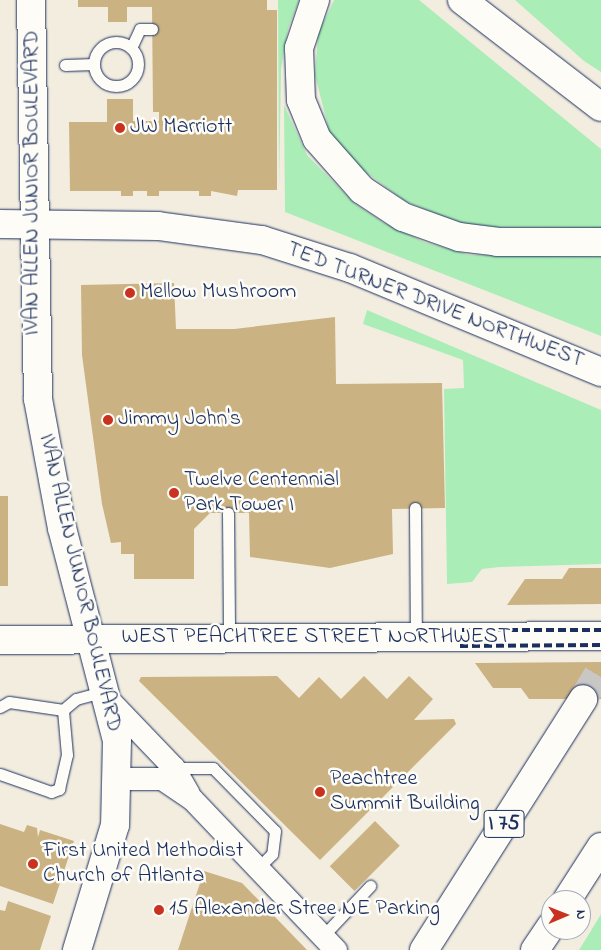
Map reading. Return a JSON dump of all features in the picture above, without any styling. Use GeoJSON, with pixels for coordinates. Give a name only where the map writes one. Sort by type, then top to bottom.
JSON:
{"type":"FeatureCollection","features":[{"type":"Feature","properties":{"kind":"main road","name":"IVAN ALLEN JUNIOR BOULEVARD"},"geometry":{"type":"LineString","coordinates":[[31,0],[34,354],[43,440],[62,528],[108,695],[119,778],[105,865],[77,950]]}},
{"type":"Feature","properties":{"kind":"main road"},"geometry":{"type":"LineString","coordinates":[[315,0],[299,48],[301,100],[317,139],[362,190],[402,217],[459,237],[497,242],[601,242]]}},
{"type":"Feature","properties":{"kind":"main road"},"geometry":{"type":"LineString","coordinates":[[462,0],[601,108]]}},
{"type":"Feature","properties":{"kind":"main road","name":"TED TURNER DRIVE NORTHWEST"},"geometry":{"type":"LineString","coordinates":[[0,224],[158,226],[262,240],[350,268],[601,372]]}},
{"type":"Feature","properties":{"kind":"main road","name":"WEST PEACHTREE STREET NORTHWEST"},"geometry":{"type":"LineString","coordinates":[[0,640],[601,636]]}},
{"type":"Feature","properties":{"kind":"main road","name":"I 75"},"geometry":{"type":"LineString","coordinates":[[424,950],[583,699]]}},
{"type":"Feature","properties":{"kind":"main road"},"geometry":{"type":"LineString","coordinates":[[573,890],[601,847]]}},
{"type":"Feature","properties":{"kind":"street"},"geometry":{"type":"LineString","coordinates":[[108,695],[174,768],[192,799]]}},
{"type":"Feature","properties":{"kind":"street"},"geometry":{"type":"LineString","coordinates":[[119,778],[162,779],[192,799],[329,943]]}},
{"type":"Feature","properties":{"kind":"lane"},"geometry":{"type":"LineString","coordinates":[[131,48],[109,43],[97,52],[94,64],[104,82],[122,85],[136,72],[131,48],[140,29],[152,29]]}},
{"type":"Feature","properties":{"kind":"lane"},"geometry":{"type":"LineString","coordinates":[[65,65],[94,64]]}},
{"type":"Feature","properties":{"kind":"lane"},"geometry":{"type":"LineString","coordinates":[[415,508],[416,638]]}},
{"type":"Feature","properties":{"kind":"lane"},"geometry":{"type":"LineString","coordinates":[[228,513],[229,639]]}},
{"type":"Feature","properties":{"kind":"lane"},"geometry":{"type":"LineString","coordinates":[[0,707],[9,702],[63,710],[76,699],[108,695]]}},
{"type":"Feature","properties":{"kind":"lane"},"geometry":{"type":"LineString","coordinates":[[0,774],[51,792],[59,790],[67,755],[63,710]]}},
{"type":"Feature","properties":{"kind":"lane"},"geometry":{"type":"LineString","coordinates":[[174,768],[213,768],[275,832],[272,854],[258,868]]}},
{"type":"Feature","properties":{"kind":"lane"},"geometry":{"type":"LineString","coordinates":[[329,943],[370,886]]}},
{"type":"Feature","properties":{"kind":"green space"},"geometry":{"type":"Polygon","coordinates":[[[278,0],[299,0],[288,29],[281,69],[279,189],[278,0]]]}},
{"type":"Feature","properties":{"kind":"green space"},"geometry":{"type":"Polygon","coordinates":[[[334,0],[419,0],[601,149],[601,228],[486,227],[456,222],[405,201],[348,159],[331,138],[315,75],[318,34],[334,0]]]}},
{"type":"Feature","properties":{"kind":"green space"},"geometry":{"type":"Polygon","coordinates":[[[515,0],[601,0],[601,72],[584,61],[515,0]]]}},
{"type":"Feature","properties":{"kind":"green space"},"geometry":{"type":"Polygon","coordinates":[[[284,105],[307,155],[355,204],[384,223],[424,242],[469,255],[601,257],[601,336],[285,212],[284,105]]]}},
{"type":"Feature","properties":{"kind":"green space"},"geometry":{"type":"Polygon","coordinates":[[[367,310],[601,410],[601,564],[482,569],[472,582],[447,584],[444,389],[464,388],[463,360],[363,324],[367,310]]]}},
{"type":"Feature","properties":{"kind":"green space"},"geometry":{"type":"Polygon","coordinates":[[[601,914],[601,950],[579,950],[585,940],[591,940],[592,929],[601,914]]]}},
{"type":"Feature","properties":{"kind":"building"},"geometry":{"type":"Polygon","coordinates":[[[78,0],[267,0],[267,10],[277,10],[277,190],[238,190],[237,196],[211,191],[211,196],[199,196],[199,191],[159,191],[159,196],[147,196],[147,191],[133,191],[133,196],[121,196],[121,191],[70,191],[69,122],[107,122],[107,99],[133,99],[133,121],[159,121],[159,112],[153,112],[152,7],[127,7],[127,22],[108,22],[108,7],[78,7],[78,0]]]}},
{"type":"Feature","properties":{"kind":"building"},"geometry":{"type":"Polygon","coordinates":[[[174,283],[176,329],[234,329],[335,317],[336,384],[442,383],[445,508],[392,509],[393,554],[330,568],[250,557],[249,513],[210,513],[194,529],[194,579],[134,579],[134,554],[121,554],[121,542],[111,543],[102,504],[82,355],[81,285],[174,283]]]}},
{"type":"Feature","properties":{"kind":"building"},"geometry":{"type":"Polygon","coordinates":[[[0,496],[8,496],[8,586],[0,586],[0,496]]]}},
{"type":"Feature","properties":{"kind":"building"},"geometry":{"type":"Polygon","coordinates":[[[569,568],[601,568],[601,604],[507,605],[525,579],[562,579],[569,568]]]}},
{"type":"Feature","properties":{"kind":"building"},"geometry":{"type":"Polygon","coordinates":[[[601,662],[601,699],[529,699],[521,688],[493,688],[475,663],[601,662]]]}},
{"type":"Feature","properties":{"kind":"building","name":"Peachtree Summit Building"},"geometry":{"type":"Polygon","coordinates":[[[277,676],[299,698],[319,677],[341,699],[364,676],[387,699],[409,676],[433,699],[414,720],[454,719],[456,724],[320,860],[139,681],[141,677],[277,676]]]}},
{"type":"Feature","properties":{"kind":"building"},"geometry":{"type":"Polygon","coordinates":[[[375,821],[400,846],[354,891],[330,866],[375,821]]]}},
{"type":"Feature","properties":{"kind":"building","name":"First United Methodist Church of Atlanta"},"geometry":{"type":"Polygon","coordinates":[[[0,824],[24,832],[27,825],[37,828],[38,837],[40,830],[74,841],[53,904],[0,886],[0,824]]]}},
{"type":"Feature","properties":{"kind":"building"},"geometry":{"type":"Polygon","coordinates":[[[204,871],[242,883],[307,950],[178,950],[204,871]]]}},
{"type":"Feature","properties":{"kind":"building","name":"First United Methodist Church of Atlanta"},"geometry":{"type":"Polygon","coordinates":[[[8,901],[51,916],[40,950],[0,950],[0,910],[5,911],[8,901]]]}},
{"type":"Feature","properties":{"kind":"tunnel"},"geometry":{"type":"LineString","coordinates":[[583,699],[601,669]]}},
{"type":"Feature","properties":{"kind":"railway"},"geometry":{"type":"LineString","coordinates":[[462,630],[601,630]]}},
{"type":"Feature","properties":{"kind":"railway"},"geometry":{"type":"LineString","coordinates":[[460,646],[601,645]]}},
{"type":"Feature","properties":{"kind":"place","name":"JW Marriott"},"geometry":{"type":"Point","coordinates":[120,128]}},
{"type":"Feature","properties":{"kind":"place","name":"Mellow Mushroom"},"geometry":{"type":"Point","coordinates":[130,293]}},
{"type":"Feature","properties":{"kind":"place","name":"Jimmy John's"},"geometry":{"type":"Point","coordinates":[108,420]}},
{"type":"Feature","properties":{"kind":"place","name":"Twelve Centennial Park Tower I"},"geometry":{"type":"Point","coordinates":[174,493]}},
{"type":"Feature","properties":{"kind":"place","name":"Peachtree Summit Building"},"geometry":{"type":"Point","coordinates":[320,792]}},
{"type":"Feature","properties":{"kind":"place","name":"First United Methodist Church of Atlanta"},"geometry":{"type":"Point","coordinates":[33,864]}},
{"type":"Feature","properties":{"kind":"place","name":"15 Alexander Stree NE Parking"},"geometry":{"type":"Point","coordinates":[159,910]}}]}
